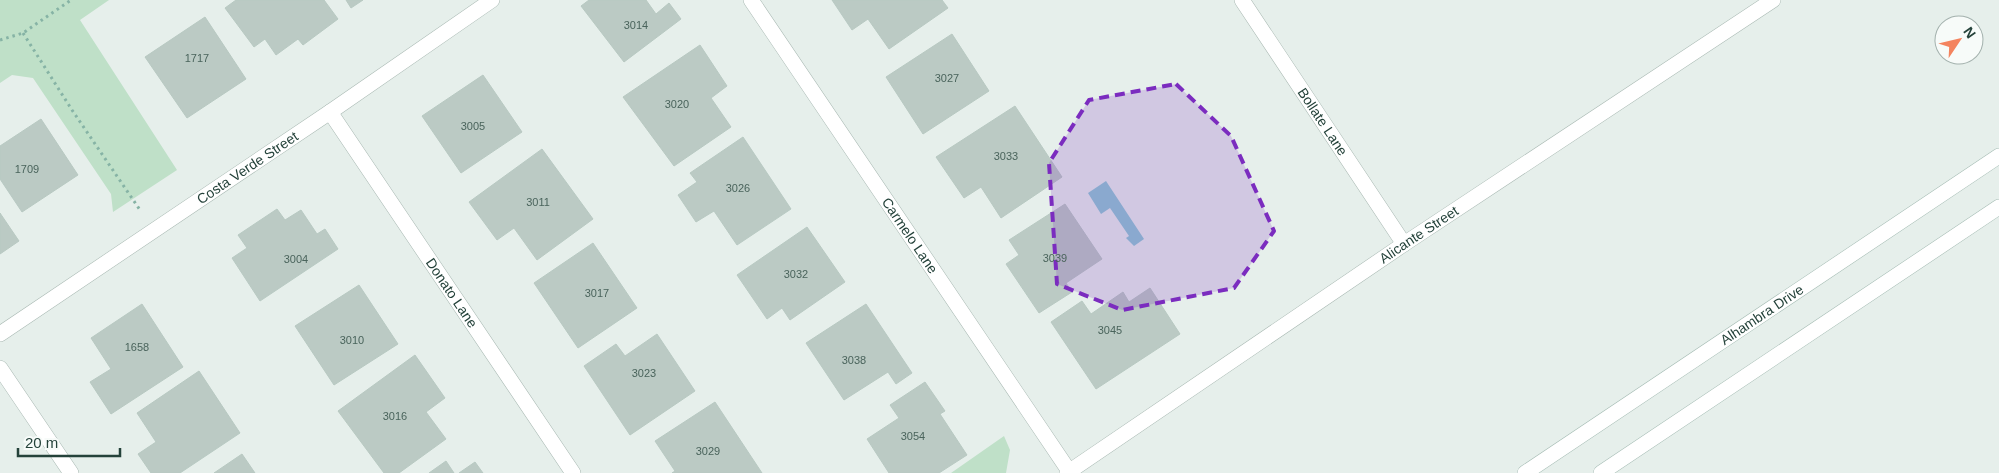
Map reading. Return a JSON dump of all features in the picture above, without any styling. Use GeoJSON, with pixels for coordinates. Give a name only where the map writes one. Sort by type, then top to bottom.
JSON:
{"type":"FeatureCollection","features":[{"type":"Feature","properties":{"kind":"street","name":"Costa Verde Street"},"geometry":{"type":"LineString","coordinates":[[0,334],[153,229],[330,112],[492,0]]}},
{"type":"Feature","properties":{"kind":"street","name":"Carmelo Lane"},"geometry":{"type":"LineString","coordinates":[[751,0],[1068,472]]}},
{"type":"Feature","properties":{"kind":"street","name":"Bollate Lane"},"geometry":{"type":"LineString","coordinates":[[1242,0],[1404,244]]}},
{"type":"Feature","properties":{"kind":"street","name":"Alicante Street"},"geometry":{"type":"LineString","coordinates":[[1068,472],[1404,244],[1772,0]]}},
{"type":"Feature","properties":{"kind":"street","name":"Donato Lane"},"geometry":{"type":"LineString","coordinates":[[330,112],[573,473]]}},
{"type":"Feature","properties":{"kind":"street","name":"Alhambra Drive"},"geometry":{"type":"LineString","coordinates":[[1525,473],[1999,156]]}},
{"type":"Feature","properties":{"kind":"street"},"geometry":{"type":"LineString","coordinates":[[1602,473],[1999,207]]}},
{"type":"Feature","properties":{"kind":"street"},"geometry":{"type":"LineString","coordinates":[[0,368],[71,473]]}},
{"type":"Feature","properties":{"kind":"path"},"geometry":{"type":"LineString","coordinates":[[0,40],[23,33],[71,0]]}},
{"type":"Feature","properties":{"kind":"path"},"geometry":{"type":"LineString","coordinates":[[23,33],[72,110],[153,229]]}},
{"type":"Feature","properties":{"kind":"highlighted area"},"geometry":{"type":"Polygon","coordinates":[[[1176,84],[1231,136],[1274,231],[1234,288],[1122,310],[1057,284],[1049,163],[1089,100],[1176,84]]]}},
{"type":"Feature","properties":{"kind":"green space"},"geometry":{"type":"Polygon","coordinates":[[[0,0],[109,0],[80,20],[177,170],[113,212],[111,194],[33,78],[12,75],[0,83],[0,0]]]}},
{"type":"Feature","properties":{"kind":"green space"},"geometry":{"type":"Polygon","coordinates":[[[1004,436],[1010,450],[1006,473],[951,473],[1004,436]]]}},
{"type":"Feature","properties":{"kind":"water"},"geometry":{"type":"Polygon","coordinates":[[[1106,181],[1144,239],[1134,246],[1126,238],[1129,236],[1110,208],[1101,214],[1088,193],[1106,181]]]}},
{"type":"Feature","properties":{"kind":"building"},"geometry":{"type":"Polygon","coordinates":[[[236,0],[324,0],[338,19],[303,45],[298,39],[276,55],[265,39],[254,47],[225,8],[236,0]]]}},
{"type":"Feature","properties":{"kind":"building"},"geometry":{"type":"Polygon","coordinates":[[[346,0],[363,0],[351,8],[346,0]]]}},
{"type":"Feature","properties":{"kind":"building"},"geometry":{"type":"Polygon","coordinates":[[[589,0],[646,0],[656,14],[669,3],[681,19],[624,62],[581,6],[589,0]]]}},
{"type":"Feature","properties":{"kind":"building"},"geometry":{"type":"Polygon","coordinates":[[[832,0],[942,0],[948,8],[889,49],[868,19],[852,30],[832,0]]]}},
{"type":"Feature","properties":{"kind":"building"},"geometry":{"type":"Polygon","coordinates":[[[205,17],[246,79],[187,118],[145,57],[205,17]]]}},
{"type":"Feature","properties":{"kind":"building"},"geometry":{"type":"Polygon","coordinates":[[[952,34],[989,91],[923,134],[886,77],[952,34]]]}},
{"type":"Feature","properties":{"kind":"building"},"geometry":{"type":"Polygon","coordinates":[[[700,45],[727,86],[711,98],[731,127],[674,166],[623,97],[700,45]]]}},
{"type":"Feature","properties":{"kind":"building"},"geometry":{"type":"Polygon","coordinates":[[[483,75],[522,132],[461,173],[422,116],[483,75]]]}},
{"type":"Feature","properties":{"kind":"building"},"geometry":{"type":"Polygon","coordinates":[[[1015,106],[1062,177],[1001,218],[981,187],[964,198],[936,157],[1015,106]]]}},
{"type":"Feature","properties":{"kind":"building"},"geometry":{"type":"Polygon","coordinates":[[[41,119],[78,175],[22,212],[0,179],[0,146],[41,119]]]}},
{"type":"Feature","properties":{"kind":"building"},"geometry":{"type":"Polygon","coordinates":[[[743,137],[791,209],[737,245],[714,211],[696,222],[678,195],[697,182],[690,173],[743,137]]]}},
{"type":"Feature","properties":{"kind":"building"},"geometry":{"type":"Polygon","coordinates":[[[542,149],[593,219],[537,260],[514,228],[497,240],[469,202],[542,149]]]}},
{"type":"Feature","properties":{"kind":"building"},"geometry":{"type":"Polygon","coordinates":[[[1065,204],[1102,259],[1066,283],[1072,292],[1039,313],[1006,264],[1019,255],[1009,240],[1065,204]]]}},
{"type":"Feature","properties":{"kind":"building"},"geometry":{"type":"Polygon","coordinates":[[[277,209],[285,220],[301,210],[317,234],[325,229],[338,249],[260,301],[232,258],[247,248],[238,235],[277,209]]]}},
{"type":"Feature","properties":{"kind":"building"},"geometry":{"type":"Polygon","coordinates":[[[0,213],[19,241],[0,254],[0,213]]]}},
{"type":"Feature","properties":{"kind":"building"},"geometry":{"type":"Polygon","coordinates":[[[807,227],[845,282],[790,320],[782,308],[767,319],[737,275],[807,227]]]}},
{"type":"Feature","properties":{"kind":"building"},"geometry":{"type":"Polygon","coordinates":[[[593,243],[637,308],[578,348],[534,283],[593,243]]]}},
{"type":"Feature","properties":{"kind":"building"},"geometry":{"type":"Polygon","coordinates":[[[359,285],[398,344],[334,385],[295,326],[359,285]]]}},
{"type":"Feature","properties":{"kind":"building"},"geometry":{"type":"Polygon","coordinates":[[[1150,288],[1180,334],[1096,389],[1051,322],[1082,301],[1091,314],[1123,292],[1129,302],[1150,288]]]}},
{"type":"Feature","properties":{"kind":"building"},"geometry":{"type":"Polygon","coordinates":[[[142,304],[183,367],[111,414],[90,382],[111,369],[91,338],[142,304]]]}},
{"type":"Feature","properties":{"kind":"building"},"geometry":{"type":"Polygon","coordinates":[[[866,304],[912,373],[896,384],[888,372],[844,400],[806,343],[866,304]]]}},
{"type":"Feature","properties":{"kind":"building"},"geometry":{"type":"Polygon","coordinates":[[[657,334],[695,391],[630,435],[584,366],[616,344],[625,356],[657,334]]]}},
{"type":"Feature","properties":{"kind":"building"},"geometry":{"type":"Polygon","coordinates":[[[415,355],[445,398],[426,412],[446,439],[399,473],[384,473],[338,411],[415,355]]]}},
{"type":"Feature","properties":{"kind":"building"},"geometry":{"type":"Polygon","coordinates":[[[199,371],[240,433],[180,473],[151,473],[138,454],[156,442],[137,413],[199,371]]]}},
{"type":"Feature","properties":{"kind":"building"},"geometry":{"type":"Polygon","coordinates":[[[925,382],[945,411],[940,414],[967,455],[939,473],[889,473],[867,439],[899,418],[890,405],[925,382]]]}},
{"type":"Feature","properties":{"kind":"building"},"geometry":{"type":"Polygon","coordinates":[[[715,402],[762,473],[672,473],[675,471],[655,441],[715,402]]]}},
{"type":"Feature","properties":{"kind":"building"},"geometry":{"type":"Polygon","coordinates":[[[242,454],[255,473],[214,473],[242,454]]]}},
{"type":"Feature","properties":{"kind":"building"},"geometry":{"type":"Polygon","coordinates":[[[446,461],[454,473],[429,473],[446,461]]]}},
{"type":"Feature","properties":{"kind":"building"},"geometry":{"type":"Polygon","coordinates":[[[475,462],[483,473],[459,473],[475,462]]]}}]}
